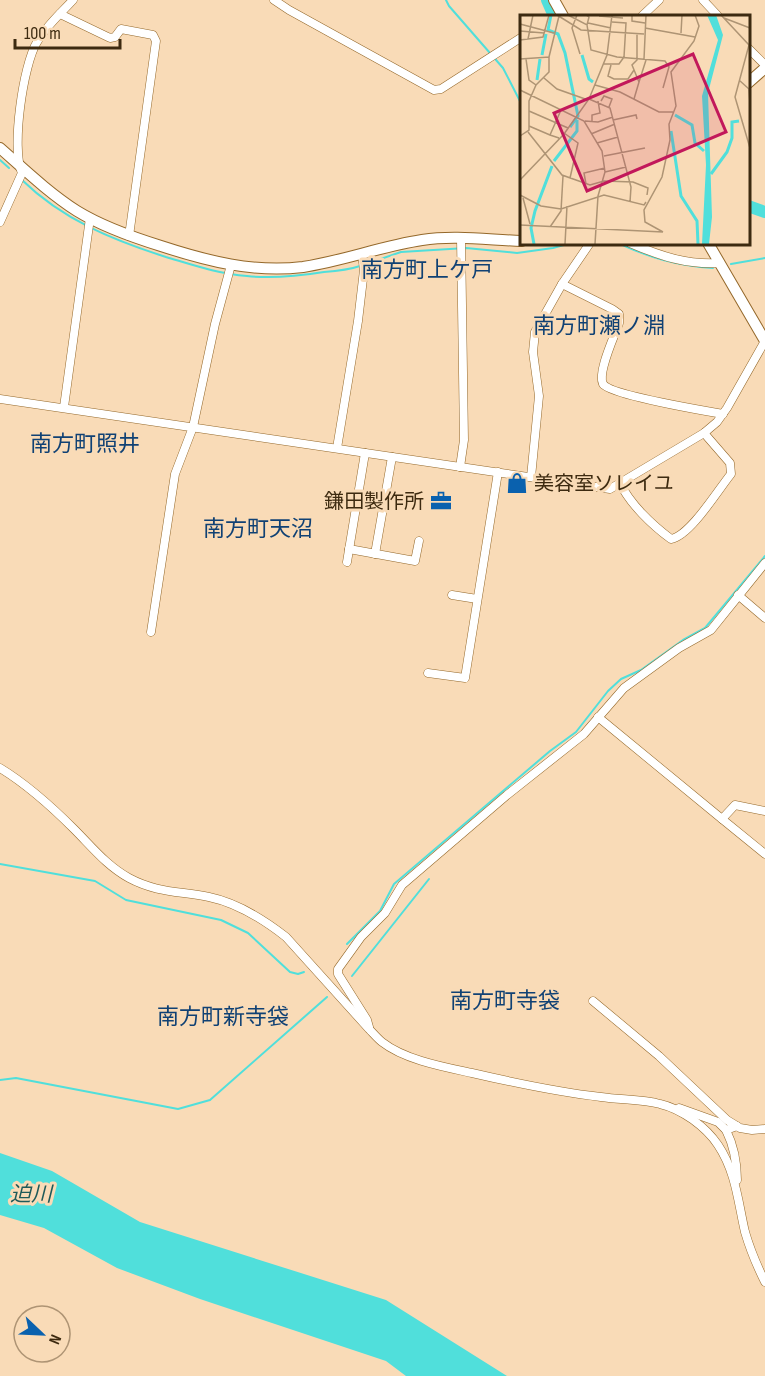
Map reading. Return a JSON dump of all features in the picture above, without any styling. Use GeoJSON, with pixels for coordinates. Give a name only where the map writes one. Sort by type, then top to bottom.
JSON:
{"type":"FeatureCollection","features":[{"type":"Feature","properties":{"kind":"street"},"geometry":{"type":"LineString","coordinates":[[0,222],[22,173],[18,164],[23,86],[30,56],[47,28],[73,0]]}},
{"type":"Feature","properties":{"kind":"street"},"geometry":{"type":"LineString","coordinates":[[274,0],[434,90],[441,89],[520,38]]}},
{"type":"Feature","properties":{"kind":"street"},"geometry":{"type":"LineString","coordinates":[[554,0],[558,15]]}},
{"type":"Feature","properties":{"kind":"street"},"geometry":{"type":"LineString","coordinates":[[643,15],[659,0]]}},
{"type":"Feature","properties":{"kind":"street"},"geometry":{"type":"LineString","coordinates":[[703,0],[717,15]]}},
{"type":"Feature","properties":{"kind":"street"},"geometry":{"type":"LineString","coordinates":[[60,14],[110,38],[115,37],[121,29],[153,34],[156,40],[129,236]]}},
{"type":"Feature","properties":{"kind":"street"},"geometry":{"type":"LineString","coordinates":[[750,50],[765,66],[750,81]]}},
{"type":"Feature","properties":{"kind":"street"},"geometry":{"type":"LineString","coordinates":[[0,148],[89,225],[201,259],[229,271],[363,261],[422,240],[461,245],[520,241]]}},
{"type":"Feature","properties":{"kind":"street"},"geometry":{"type":"LineString","coordinates":[[64,407],[89,225]]}},
{"type":"Feature","properties":{"kind":"street"},"geometry":{"type":"LineString","coordinates":[[531,477],[539,396],[533,352],[535,332],[562,284],[589,244]]}},
{"type":"Feature","properties":{"kind":"street"},"geometry":{"type":"LineString","coordinates":[[632,244],[660,256],[679,261],[720,263]]}},
{"type":"Feature","properties":{"kind":"street"},"geometry":{"type":"LineString","coordinates":[[0,399],[610,489],[704,433],[717,422],[764,335],[709,244]]}},
{"type":"Feature","properties":{"kind":"street"},"geometry":{"type":"LineString","coordinates":[[460,467],[464,440],[461,245]]}},
{"type":"Feature","properties":{"kind":"street"},"geometry":{"type":"LineString","coordinates":[[337,448],[358,321],[363,261]]}},
{"type":"Feature","properties":{"kind":"street"},"geometry":{"type":"LineString","coordinates":[[150,632],[175,474],[193,426],[212,336],[229,271]]}},
{"type":"Feature","properties":{"kind":"street"},"geometry":{"type":"LineString","coordinates":[[562,284],[619,314],[619,323],[602,372],[602,382],[608,388],[625,394],[723,414]]}},
{"type":"Feature","properties":{"kind":"street"},"geometry":{"type":"LineString","coordinates":[[620,483],[625,493],[662,533],[671,539],[676,538],[689,527],[731,474],[730,462],[704,433]]}},
{"type":"Feature","properties":{"kind":"street"},"geometry":{"type":"LineString","coordinates":[[347,562],[365,453]]}},
{"type":"Feature","properties":{"kind":"street"},"geometry":{"type":"LineString","coordinates":[[375,554],[392,457]]}},
{"type":"Feature","properties":{"kind":"street"},"geometry":{"type":"LineString","coordinates":[[428,673],[465,678],[498,472]]}},
{"type":"Feature","properties":{"kind":"street"},"geometry":{"type":"LineString","coordinates":[[349,549],[415,561],[418,541]]}},
{"type":"Feature","properties":{"kind":"street"},"geometry":{"type":"LineString","coordinates":[[369,1029],[367,1020],[338,974],[339,965],[361,937],[385,913],[402,885],[584,734],[624,688],[680,648],[711,630],[765,563]]}},
{"type":"Feature","properties":{"kind":"street"},"geometry":{"type":"LineString","coordinates":[[452,595],[477,599]]}},
{"type":"Feature","properties":{"kind":"street"},"geometry":{"type":"LineString","coordinates":[[738,596],[765,618]]}},
{"type":"Feature","properties":{"kind":"street"},"geometry":{"type":"LineString","coordinates":[[598,717],[765,854]]}},
{"type":"Feature","properties":{"kind":"street"},"geometry":{"type":"LineString","coordinates":[[0,768],[54,808],[106,862],[127,877],[155,889],[221,900],[270,924],[286,937],[369,1029],[393,1048],[432,1064],[532,1086],[660,1104],[718,1122],[726,1130],[732,1142],[736,1160],[737,1187],[746,1233],[765,1282]]}},
{"type":"Feature","properties":{"kind":"street"},"geometry":{"type":"LineString","coordinates":[[722,819],[735,805],[765,811]]}},
{"type":"Feature","properties":{"kind":"street"},"geometry":{"type":"LineString","coordinates":[[593,1001],[659,1056],[726,1120],[752,1130],[765,1129]]}},
{"type":"Feature","properties":{"kind":"street"},"geometry":{"type":"LineString","coordinates":[[660,1104],[688,1117],[709,1134],[718,1145],[737,1187]]}},
{"type":"Feature","properties":{"kind":"street"},"geometry":{"type":"LineString","coordinates":[[726,1130],[737,1126]]}},
{"type":"Feature","properties":{"kind":"water","name":"迫川"},"geometry":{"type":"Polygon","coordinates":[[[0,1153],[52,1171],[140,1222],[386,1300],[507,1376],[406,1376],[386,1361],[200,1299],[117,1268],[44,1228],[0,1215],[0,1153]]]}},
{"type":"Feature","properties":{"kind":"waterway"},"geometry":{"type":"LineString","coordinates":[[446,0],[503,68],[520,101]]}},
{"type":"Feature","properties":{"kind":"waterway"},"geometry":{"type":"LineString","coordinates":[[547,0],[554,15]]}},
{"type":"Feature","properties":{"kind":"waterway"},"geometry":{"type":"LineString","coordinates":[[0,160],[9,168]]}},
{"type":"Feature","properties":{"kind":"waterway"},"geometry":{"type":"LineString","coordinates":[[22,180],[54,207],[108,236],[206,269],[237,275],[276,277],[338,271],[360,266]]}},
{"type":"Feature","properties":{"kind":"waterway"},"geometry":{"type":"LineString","coordinates":[[750,207],[765,212]]}},
{"type":"Feature","properties":{"kind":"waterway"},"geometry":{"type":"LineString","coordinates":[[366,264],[401,252],[466,248],[517,253],[567,244]]}},
{"type":"Feature","properties":{"kind":"waterway"},"geometry":{"type":"LineString","coordinates":[[620,244],[664,260],[713,268]]}},
{"type":"Feature","properties":{"kind":"waterway"},"geometry":{"type":"LineString","coordinates":[[731,264],[765,258]]}},
{"type":"Feature","properties":{"kind":"waterway"},"geometry":{"type":"LineString","coordinates":[[347,944],[380,911],[394,884],[550,751],[576,732],[608,691],[621,679],[641,670],[683,640],[705,628],[765,556]]}},
{"type":"Feature","properties":{"kind":"waterway"},"geometry":{"type":"LineString","coordinates":[[0,864],[95,881],[126,900],[221,920],[248,933],[290,972],[298,974],[304,972]]}},
{"type":"Feature","properties":{"kind":"waterway"},"geometry":{"type":"LineString","coordinates":[[352,976],[429,879]]}},
{"type":"Feature","properties":{"kind":"waterway"},"geometry":{"type":"LineString","coordinates":[[0,1080],[16,1078],[178,1109],[210,1100],[327,997]]}},
{"type":"Feature","properties":{"kind":"place","name":"美容室ソレイユ"},"geometry":{"type":"Point","coordinates":[517,483]}},
{"type":"Feature","properties":{"kind":"place","name":"鎌田製作所"},"geometry":{"type":"Point","coordinates":[441,501]}},
{"type":"Feature","properties":{"kind":"district","name":"南方町上ケ戸"},"geometry":{"type":"Point","coordinates":[427,269]}},
{"type":"Feature","properties":{"kind":"district","name":"南方町瀬ノ淵"},"geometry":{"type":"Point","coordinates":[599,325]}},
{"type":"Feature","properties":{"kind":"district","name":"南方町照井"},"geometry":{"type":"Point","coordinates":[85,443]}},
{"type":"Feature","properties":{"kind":"district","name":"南方町天沼"},"geometry":{"type":"Point","coordinates":[258,528]}},
{"type":"Feature","properties":{"kind":"district","name":"南方町寺袋"},"geometry":{"type":"Point","coordinates":[505,1000]}},
{"type":"Feature","properties":{"kind":"district","name":"南方町新寺袋"},"geometry":{"type":"Point","coordinates":[223,1016]}}]}
